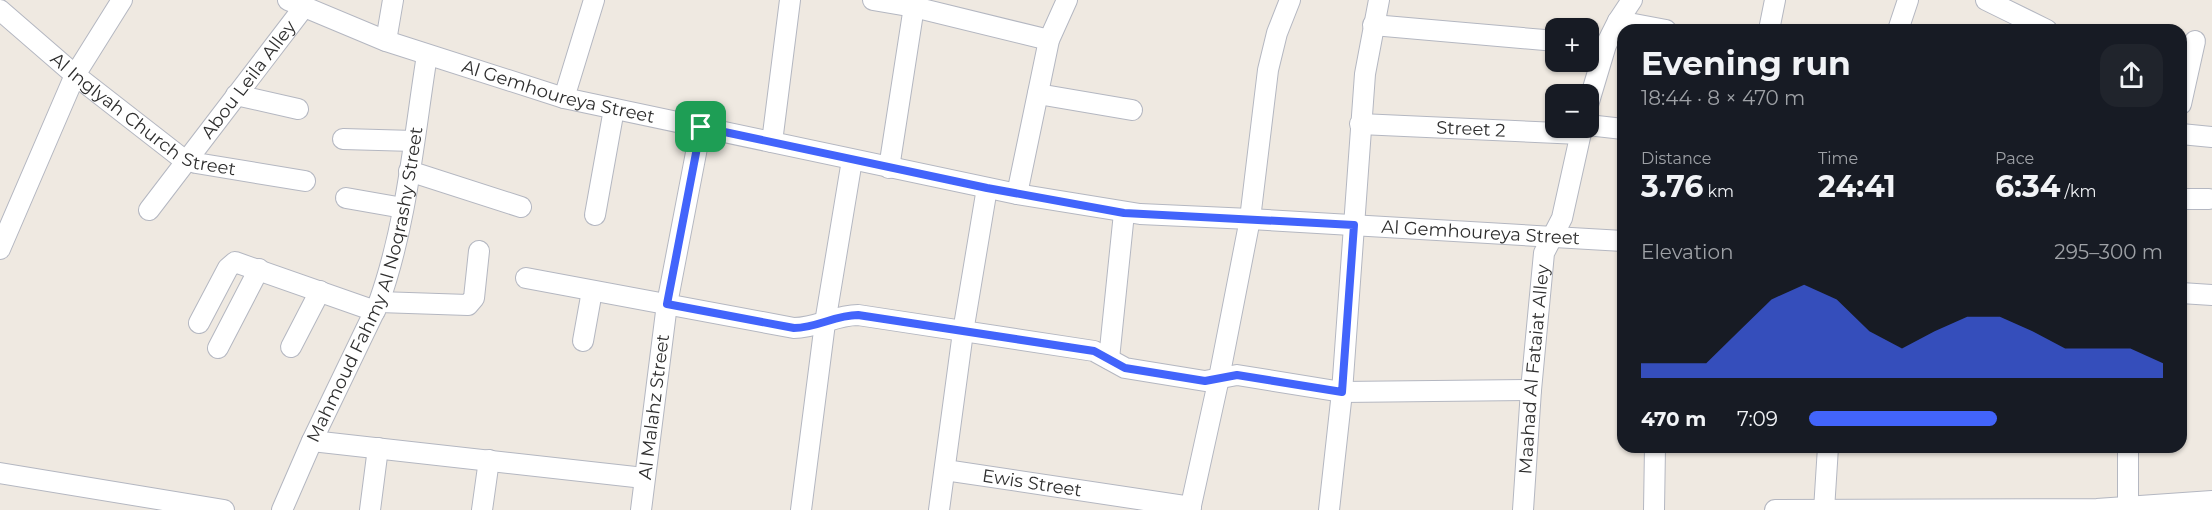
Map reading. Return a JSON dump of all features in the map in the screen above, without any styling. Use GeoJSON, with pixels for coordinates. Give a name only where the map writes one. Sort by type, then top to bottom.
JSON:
{"type":"FeatureCollection","features":[{"type":"Feature","properties":{"kind":"street"},"geometry":{"type":"LineString","coordinates":[[0,249],[5,221],[75,75],[122,0]]}},
{"type":"Feature","properties":{"kind":"street"},"geometry":{"type":"LineString","coordinates":[[386,41],[393,0]]}},
{"type":"Feature","properties":{"kind":"street"},"geometry":{"type":"LineString","coordinates":[[564,98],[594,0]]}},
{"type":"Feature","properties":{"kind":"street"},"geometry":{"type":"LineString","coordinates":[[772,142],[790,0]]}},
{"type":"Feature","properties":{"kind":"street"},"geometry":{"type":"LineString","coordinates":[[873,0],[914,3],[1049,40]]}},
{"type":"Feature","properties":{"kind":"street"},"geometry":{"type":"LineString","coordinates":[[1017,194],[1049,40],[1067,0]]}},
{"type":"Feature","properties":{"kind":"street"},"geometry":{"type":"LineString","coordinates":[[1191,509],[1250,219],[1268,70],[1277,33],[1290,0]]}},
{"type":"Feature","properties":{"kind":"street"},"geometry":{"type":"LineString","coordinates":[[1329,510],[1342,392],[1360,124],[1365,75],[1379,0]]}},
{"type":"Feature","properties":{"kind":"street"},"geometry":{"type":"LineString","coordinates":[[1599,43],[1632,0]]}},
{"type":"Feature","properties":{"kind":"street"},"geometry":{"type":"LineString","coordinates":[[1770,24],[1775,0]]}},
{"type":"Feature","properties":{"kind":"street"},"geometry":{"type":"LineString","coordinates":[[1900,24],[1908,0]]}},
{"type":"Feature","properties":{"kind":"street"},"geometry":{"type":"LineString","coordinates":[[1986,0],[2035,24]]}},
{"type":"Feature","properties":{"kind":"street"},"geometry":{"type":"LineString","coordinates":[[890,168],[914,3]]}},
{"type":"Feature","properties":{"kind":"street","name":"Al Gemhoureya Street"},"geometry":{"type":"LineString","coordinates":[[296,4],[386,41],[564,98],[1017,194],[1124,213],[1617,241]]}},
{"type":"Feature","properties":{"kind":"street","name":"Abou Leila Alley"},"geometry":{"type":"LineString","coordinates":[[149,210],[236,95],[296,4]]}},
{"type":"Feature","properties":{"kind":"street","name":"Al Inglyah Church Street"},"geometry":{"type":"LineString","coordinates":[[0,10],[75,75],[187,160],[305,181]]}},
{"type":"Feature","properties":{"kind":"street"},"geometry":{"type":"LineString","coordinates":[[1618,21],[1634,24]]}},
{"type":"Feature","properties":{"kind":"street"},"geometry":{"type":"LineString","coordinates":[[1373,25],[1545,40]]}},
{"type":"Feature","properties":{"kind":"street"},"geometry":{"type":"LineString","coordinates":[[2187,77],[2195,41]]}},
{"type":"Feature","properties":{"kind":"street","name":"Mahmoud Fahmy Al Noqrashy Street"},"geometry":{"type":"LineString","coordinates":[[282,510],[312,441],[377,307],[394,256],[427,55]]}},
{"type":"Feature","properties":{"kind":"street"},"geometry":{"type":"LineString","coordinates":[[1038,94],[1132,110]]}},
{"type":"Feature","properties":{"kind":"street"},"geometry":{"type":"LineString","coordinates":[[236,95],[298,109]]}},
{"type":"Feature","properties":{"kind":"street"},"geometry":{"type":"LineString","coordinates":[[595,215],[614,109]]}},
{"type":"Feature","properties":{"kind":"street","name":"Street 2"},"geometry":{"type":"LineString","coordinates":[[1360,124],[1545,128]]}},
{"type":"Feature","properties":{"kind":"street","name":"Al Malahz Street"},"geometry":{"type":"LineString","coordinates":[[641,510],[667,304],[701,127]]}},
{"type":"Feature","properties":{"kind":"street","name":"Street 2"},"geometry":{"type":"LineString","coordinates":[[1599,129],[1617,129]]}},
{"type":"Feature","properties":{"kind":"street"},"geometry":{"type":"LineString","coordinates":[[2187,135],[2212,137]]}},
{"type":"Feature","properties":{"kind":"street","name":"Maahad Al Fataiat Alley"},"geometry":{"type":"LineString","coordinates":[[1523,510],[1531,390],[1545,253],[1562,218],[1582,138]]}},
{"type":"Feature","properties":{"kind":"street"},"geometry":{"type":"LineString","coordinates":[[343,139],[414,141]]}},
{"type":"Feature","properties":{"kind":"street"},"geometry":{"type":"LineString","coordinates":[[801,510],[825,323],[852,160]]}},
{"type":"Feature","properties":{"kind":"street"},"geometry":{"type":"LineString","coordinates":[[409,171],[521,207]]}},
{"type":"Feature","properties":{"kind":"street"},"geometry":{"type":"LineString","coordinates":[[939,510],[963,332],[987,188]]}},
{"type":"Feature","properties":{"kind":"street"},"geometry":{"type":"LineString","coordinates":[[346,198],[403,208]]}},
{"type":"Feature","properties":{"kind":"street"},"geometry":{"type":"LineString","coordinates":[[2187,199],[2209,199]]}},
{"type":"Feature","properties":{"kind":"street"},"geometry":{"type":"LineString","coordinates":[[1109,359],[1124,213]]}},
{"type":"Feature","properties":{"kind":"street"},"geometry":{"type":"LineString","coordinates":[[198,323],[231,264],[240,263],[320,291],[377,307],[468,305],[474,298],[479,251]]}},
{"type":"Feature","properties":{"kind":"street"},"geometry":{"type":"LineString","coordinates":[[218,348],[259,269]]}},
{"type":"Feature","properties":{"kind":"street"},"geometry":{"type":"LineString","coordinates":[[526,278],[794,328],[804,328],[835,318],[858,315],[1094,351],[1125,368],[1205,381],[1237,375],[1342,392],[1531,390]]}},
{"type":"Feature","properties":{"kind":"street"},"geometry":{"type":"LineString","coordinates":[[291,347],[320,291]]}},
{"type":"Feature","properties":{"kind":"street"},"geometry":{"type":"LineString","coordinates":[[583,341],[592,291]]}},
{"type":"Feature","properties":{"kind":"street"},"geometry":{"type":"LineString","coordinates":[[2187,293],[2212,295]]}},
{"type":"Feature","properties":{"kind":"street"},"geometry":{"type":"LineString","coordinates":[[312,441],[644,478]]}},
{"type":"Feature","properties":{"kind":"street"},"geometry":{"type":"LineString","coordinates":[[370,510],[378,448]]}},
{"type":"Feature","properties":{"kind":"street"},"geometry":{"type":"LineString","coordinates":[[1654,510],[1655,453]]}},
{"type":"Feature","properties":{"kind":"street"},"geometry":{"type":"LineString","coordinates":[[1824,510],[1828,453]]}},
{"type":"Feature","properties":{"kind":"street"},"geometry":{"type":"LineString","coordinates":[[2128,453],[2128,508]]}},
{"type":"Feature","properties":{"kind":"street"},"geometry":{"type":"LineString","coordinates":[[482,510],[489,460]]}},
{"type":"Feature","properties":{"kind":"street","name":"Ewis Street"},"geometry":{"type":"LineString","coordinates":[[945,470],[1191,509]]}},
{"type":"Feature","properties":{"kind":"street"},"geometry":{"type":"LineString","coordinates":[[0,473],[187,507],[224,510]]}},
{"type":"Feature","properties":{"kind":"street"},"geometry":{"type":"LineString","coordinates":[[1775,510],[2097,510],[2212,501]]}},
{"type":"Feature","properties":{"kind":"route"},"geometry":{"type":"LineString","coordinates":[[701,127],[987,188],[1124,213],[1354,225],[1342,392],[1237,375],[1205,381],[1125,368],[1094,351],[858,315],[846,315],[815,326],[794,328],[667,304],[701,127]]}}]}
